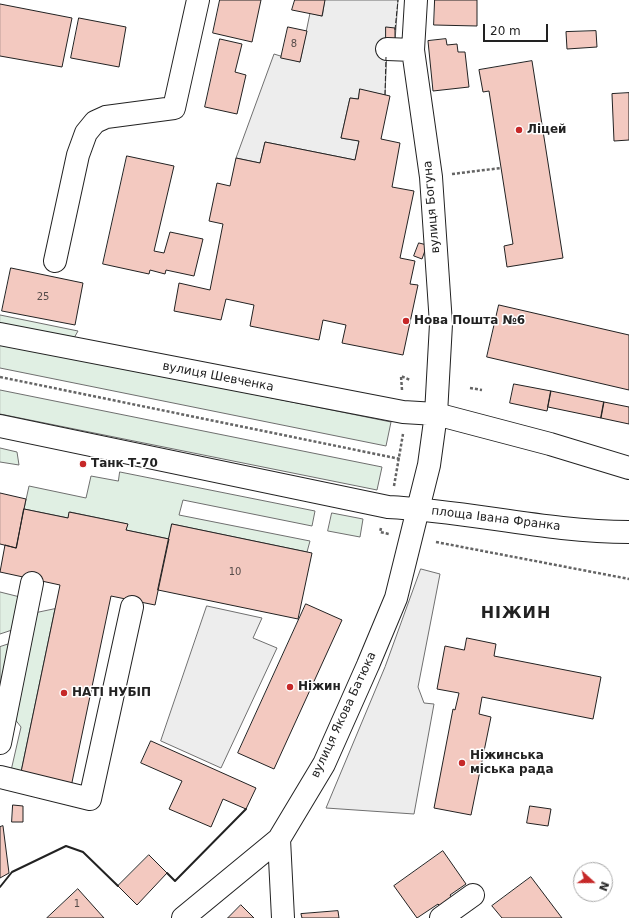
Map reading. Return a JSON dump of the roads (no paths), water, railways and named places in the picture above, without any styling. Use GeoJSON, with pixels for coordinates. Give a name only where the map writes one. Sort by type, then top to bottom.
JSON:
{"type":"FeatureCollection","features":[{"type":"Feature","properties":{"kind":"main road"},"geometry":{"type":"LineString","coordinates":[[56,261],[78,155],[86,133],[95,122],[106,116],[174,108],[198,0]]}},
{"type":"Feature","properties":{"kind":"main road","name":"вулиця Богуна"},"geometry":{"type":"LineString","coordinates":[[416,0],[413,50],[431,177],[441,324],[436,414]]}},
{"type":"Feature","properties":{"kind":"main road"},"geometry":{"type":"LineString","coordinates":[[387,49],[413,50]]}},
{"type":"Feature","properties":{"kind":"main road","name":"вулиця Шевченка"},"geometry":{"type":"LineString","coordinates":[[0,334],[403,412],[436,414]]}},
{"type":"Feature","properties":{"kind":"main road"},"geometry":{"type":"LineString","coordinates":[[436,414],[550,444],[629,468]]}},
{"type":"Feature","properties":{"kind":"main road","name":"площа Івана Франка"},"geometry":{"type":"LineString","coordinates":[[436,414],[429,464],[418,509],[537,525],[629,532]]}},
{"type":"Feature","properties":{"kind":"main road"},"geometry":{"type":"LineString","coordinates":[[0,426],[388,507],[418,509]]}},
{"type":"Feature","properties":{"kind":"main road","name":"вулиця Якова Батюка"},"geometry":{"type":"LineString","coordinates":[[279,839],[324,764],[368,665],[396,598],[418,509]]}},
{"type":"Feature","properties":{"kind":"main road"},"geometry":{"type":"LineString","coordinates":[[0,743],[32,583]]}},
{"type":"Feature","properties":{"kind":"main road"},"geometry":{"type":"LineString","coordinates":[[0,778],[90,798],[132,607]]}},
{"type":"Feature","properties":{"kind":"main road"},"geometry":{"type":"LineString","coordinates":[[183,918],[279,839]]}},
{"type":"Feature","properties":{"kind":"main road"},"geometry":{"type":"LineString","coordinates":[[279,839],[283,918]]}},
{"type":"Feature","properties":{"kind":"main road"},"geometry":{"type":"LineString","coordinates":[[448,916],[473,895]]}},
{"type":"Feature","properties":{"kind":"place","name":"Ліцей"},"geometry":{"type":"Point","coordinates":[519,130]}},
{"type":"Feature","properties":{"kind":"place","name":"Нова Пошта №6"},"geometry":{"type":"Point","coordinates":[406,321]}},
{"type":"Feature","properties":{"kind":"place","name":"Танк Т-70"},"geometry":{"type":"Point","coordinates":[83,464]}},
{"type":"Feature","properties":{"kind":"place","name":"Ніжин"},"geometry":{"type":"Point","coordinates":[290,687]}},
{"type":"Feature","properties":{"kind":"place","name":"НАТІ НУБІП"},"geometry":{"type":"Point","coordinates":[64,693]}},
{"type":"Feature","properties":{"kind":"place","name":"Ніжинська міська рада"},"geometry":{"type":"Point","coordinates":[462,763]}},
{"type":"Feature","properties":{"kind":"district","name":"НІЖИН"},"geometry":{"type":"Point","coordinates":[516,614]}}]}
